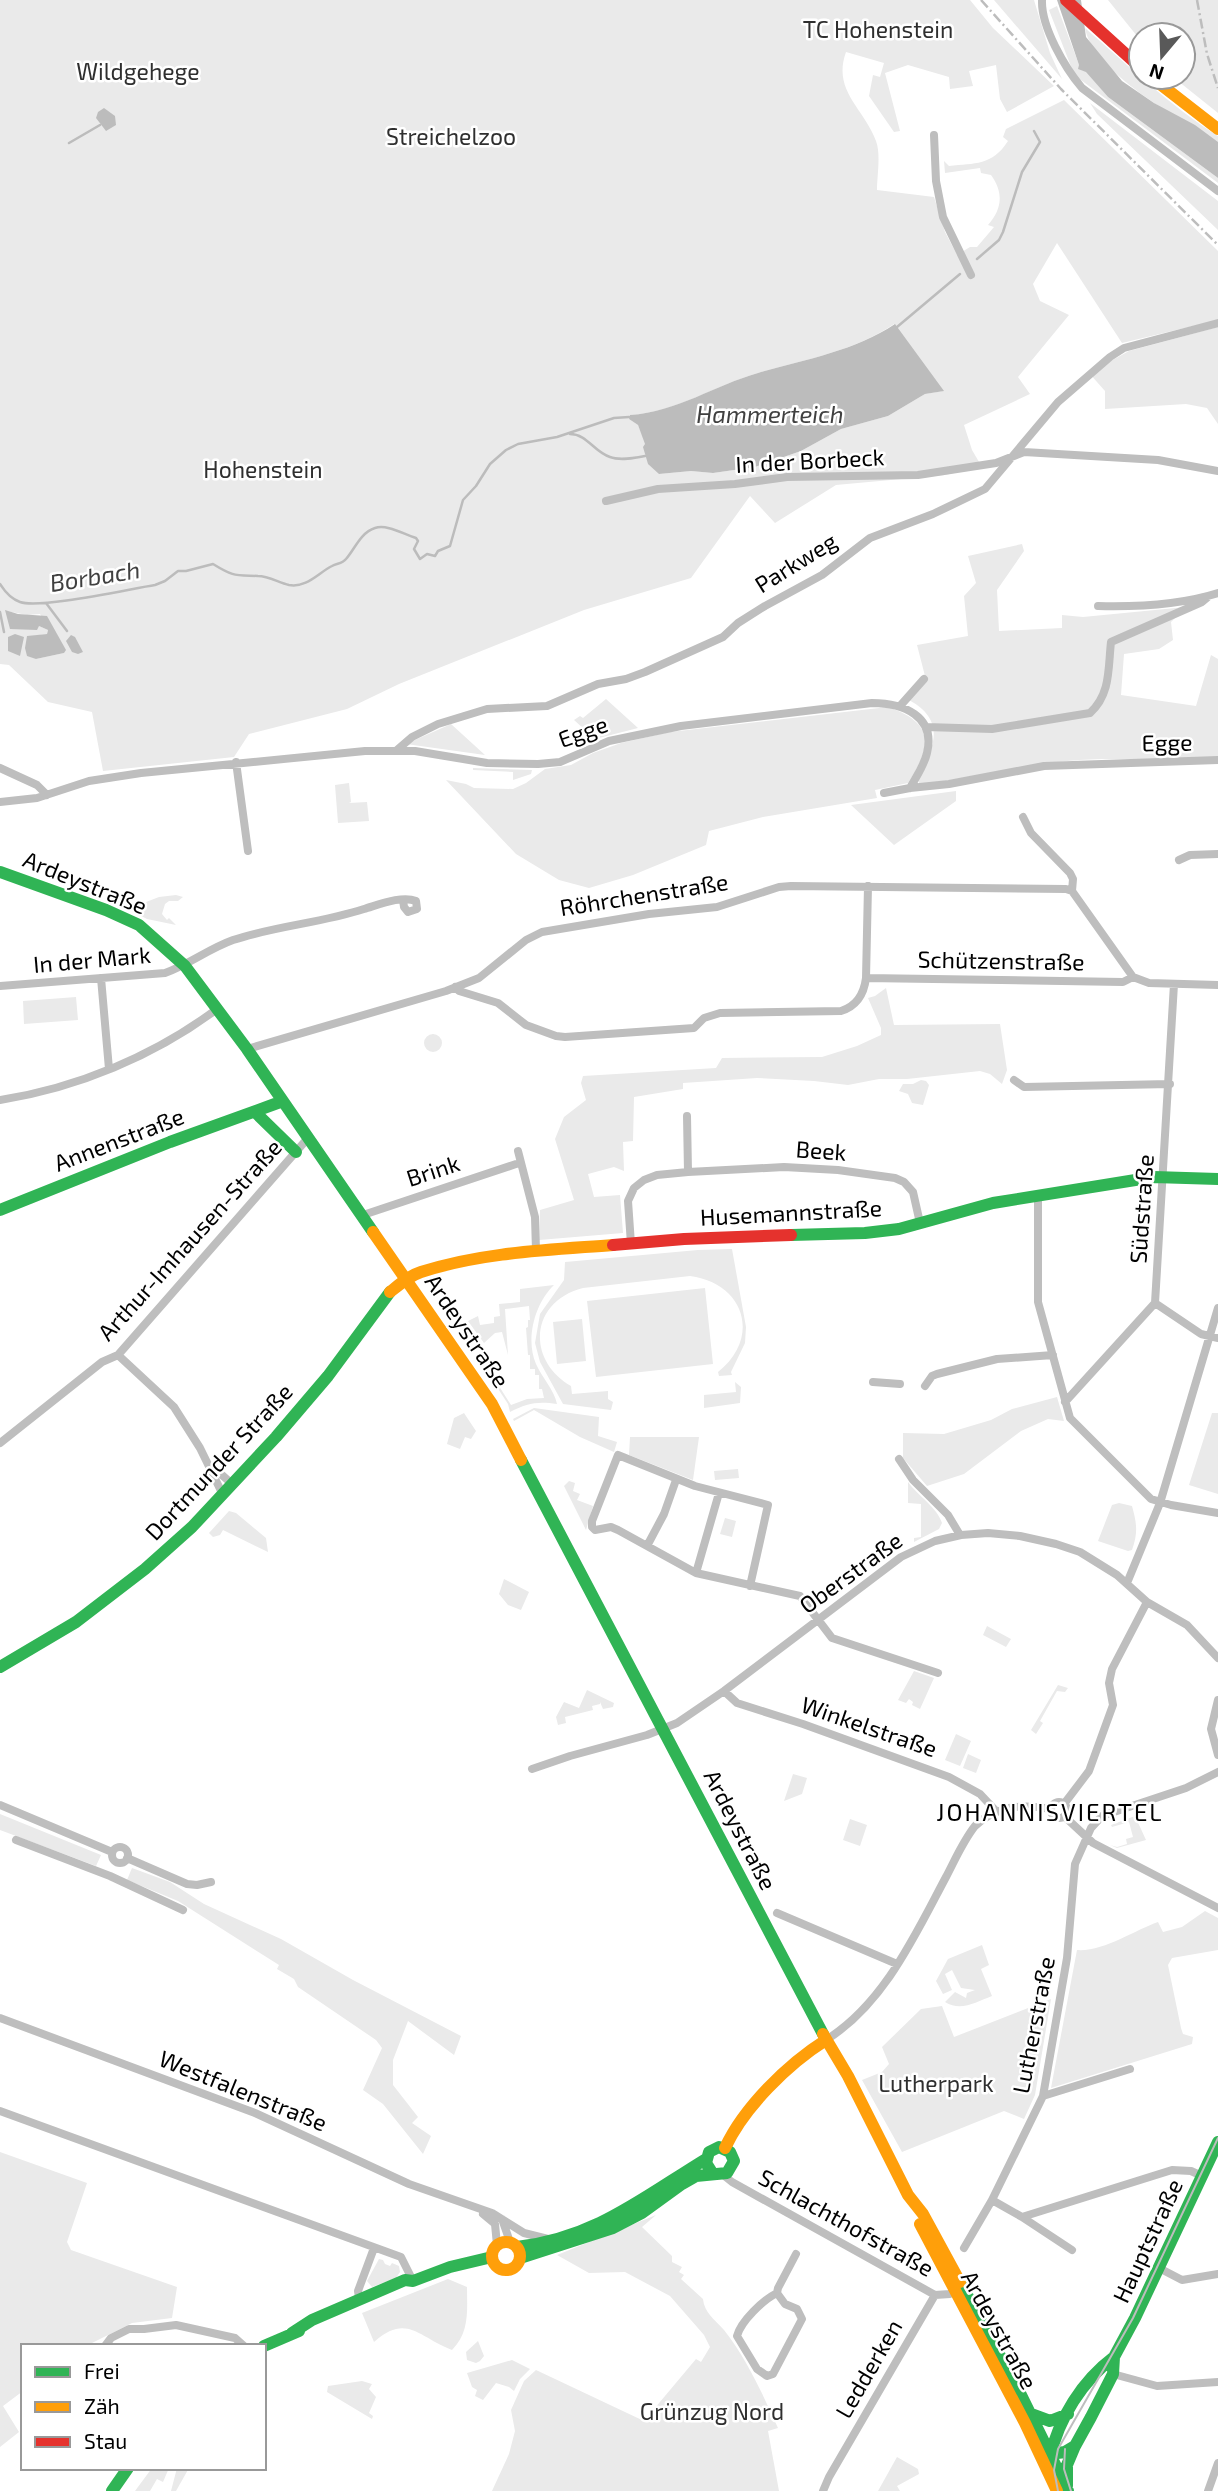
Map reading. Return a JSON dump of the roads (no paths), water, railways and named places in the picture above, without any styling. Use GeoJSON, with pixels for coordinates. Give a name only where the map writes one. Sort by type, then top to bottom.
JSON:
{"type":"FeatureCollection","features":[{"type":"Feature","properties":{"kind":"main road"},"geometry":{"type":"LineString","coordinates":[[1066,0],[1127,55]]}},
{"type":"Feature","properties":{"kind":"main road"},"geometry":{"type":"LineString","coordinates":[[1169,91],[1218,130]]}},
{"type":"Feature","properties":{"kind":"main road","name":"Ardeystraße"},"geometry":{"type":"LineString","coordinates":[[0,872],[106,910],[139,925],[185,966],[247,1049],[492,1404],[908,2194],[923,2214],[976,2330],[1038,2446],[1049,2472],[1064,2490]]}},
{"type":"Feature","properties":{"kind":"main road","name":"Annenstraße"},"geometry":{"type":"LineString","coordinates":[[0,1210],[170,1142],[283,1101]]}},
{"type":"Feature","properties":{"kind":"main road"},"geometry":{"type":"LineString","coordinates":[[255,1112],[296,1152]]}},
{"type":"Feature","properties":{"kind":"main road","name":"Husemannstraße"},"geometry":{"type":"LineString","coordinates":[[406,1279],[423,1271],[460,1262],[536,1251],[684,1239],[854,1235],[899,1229],[993,1203],[1038,1195],[1163,1177],[1218,1179]]}},
{"type":"Feature","properties":{"kind":"main road","name":"Dortmunder Straße"},"geometry":{"type":"LineString","coordinates":[[0,1667],[50,1639],[110,1597],[164,1554],[276,1437],[328,1376],[377,1306],[392,1289],[406,1279]]}},
{"type":"Feature","properties":{"kind":"main road"},"geometry":{"type":"LineString","coordinates":[[725,2148],[735,2126],[746,2113],[783,2075],[812,2049],[827,2040]]}},
{"type":"Feature","properties":{"kind":"main road","name":"Hauptstraße"},"geometry":{"type":"LineString","coordinates":[[1064,2490],[1074,2446],[1113,2374],[1114,2357],[1218,2142]]}},
{"type":"Feature","properties":{"kind":"main road"},"geometry":{"type":"LineString","coordinates":[[266,2346],[450,2267],[507,2250],[554,2245],[611,2230],[659,2202],[690,2178],[713,2168],[729,2171],[733,2165],[732,2154],[725,2148],[712,2149],[713,2168]]}},
{"type":"Feature","properties":{"kind":"main road"},"geometry":{"type":"LineString","coordinates":[[292,2333],[312,2320],[359,2298],[405,2280],[413,2281]]}},
{"type":"Feature","properties":{"kind":"main road","name":"Ardeystraße"},"geometry":{"type":"LineString","coordinates":[[954,2282],[1030,2414],[1050,2455]]}},
{"type":"Feature","properties":{"kind":"main road","name":"Hauptstraße"},"geometry":{"type":"LineString","coordinates":[[1050,2455],[1056,2433],[1098,2368],[1114,2357]]}},
{"type":"Feature","properties":{"kind":"main road"},"geometry":{"type":"LineString","coordinates":[[1030,2414],[1047,2421],[1068,2414]]}},
{"type":"Feature","properties":{"kind":"main road","name":"Ardeystraße"},"geometry":{"type":"LineString","coordinates":[[1038,2446],[1050,2455]]}},
{"type":"Feature","properties":{"kind":"main road"},"geometry":{"type":"LineString","coordinates":[[1050,2455],[1065,2452],[1074,2446]]}},
{"type":"Feature","properties":{"kind":"main road"},"geometry":{"type":"LineString","coordinates":[[1049,2472],[1050,2455]]}},
{"type":"Feature","properties":{"kind":"main road"},"geometry":{"type":"LineString","coordinates":[[1050,2455],[1064,2490]]}},
{"type":"Feature","properties":{"kind":"main road"},"geometry":{"type":"LineString","coordinates":[[112,2491],[127,2470]]}},
{"type":"Feature","properties":{"kind":"main road"},"geometry":{"type":"LineString","coordinates":[[120,2491],[136,2470]]}},
{"type":"Feature","properties":{"kind":"street"},"geometry":{"type":"LineString","coordinates":[[1042,0],[1043,11],[1070,75],[1097,100],[1218,191]]}},
{"type":"Feature","properties":{"kind":"street"},"geometry":{"type":"LineString","coordinates":[[934,135],[936,181],[943,217],[971,275]]}},
{"type":"Feature","properties":{"kind":"street","name":"Parkweg"},"geometry":{"type":"LineString","coordinates":[[397,750],[412,737],[438,724],[487,709],[547,706],[601,683],[626,679],[645,672],[723,636],[765,606],[822,575],[870,538],[933,514],[985,489],[1058,402],[1124,348],[1218,323]]}},
{"type":"Feature","properties":{"kind":"street"},"geometry":{"type":"LineString","coordinates":[[1016,454],[1158,460],[1218,471]]}},
{"type":"Feature","properties":{"kind":"street","name":"In der Borbeck"},"geometry":{"type":"LineString","coordinates":[[606,501],[658,489],[735,484],[787,477],[918,475],[996,463],[1016,454]]}},
{"type":"Feature","properties":{"kind":"street"},"geometry":{"type":"LineString","coordinates":[[1098,606],[1128,607],[1186,601],[1218,593]]}},
{"type":"Feature","properties":{"kind":"street"},"geometry":{"type":"LineString","coordinates":[[926,727],[992,729],[1090,713],[1101,704],[1107,687],[1111,642],[1208,597]]}},
{"type":"Feature","properties":{"kind":"street"},"geometry":{"type":"LineString","coordinates":[[910,788],[928,751],[926,727],[916,716],[900,706],[923,679]]}},
{"type":"Feature","properties":{"kind":"street","name":"Egge"},"geometry":{"type":"LineString","coordinates":[[0,802],[47,795],[89,781],[236,762],[397,750],[487,763],[538,764],[570,759],[609,741],[689,725],[873,703],[900,706]]}},
{"type":"Feature","properties":{"kind":"street","name":"Egge"},"geometry":{"type":"LineString","coordinates":[[884,793],[949,785],[1044,766],[1218,760]]}},
{"type":"Feature","properties":{"kind":"street"},"geometry":{"type":"LineString","coordinates":[[236,762],[248,851]]}},
{"type":"Feature","properties":{"kind":"street"},"geometry":{"type":"LineString","coordinates":[[0,768],[37,785],[47,795]]}},
{"type":"Feature","properties":{"kind":"street"},"geometry":{"type":"LineString","coordinates":[[1023,817],[1031,833],[1070,873],[1073,879],[1072,891],[1133,977],[1149,983],[1218,985]]}},
{"type":"Feature","properties":{"kind":"street"},"geometry":{"type":"LineString","coordinates":[[1179,860],[1190,855],[1218,854]]}},
{"type":"Feature","properties":{"kind":"street"},"geometry":{"type":"LineString","coordinates":[[455,987],[459,991],[498,1003],[533,1028],[565,1037],[694,1028],[704,1018],[720,1013],[841,1011],[857,1002],[866,978],[868,886]]}},
{"type":"Feature","properties":{"kind":"street","name":"Röhrchenstraße"},"geometry":{"type":"LineString","coordinates":[[247,1049],[479,978],[526,940],[542,932],[649,914],[717,907],[779,887],[1061,888],[1072,891]]}},
{"type":"Feature","properties":{"kind":"street","name":"In der Mark"},"geometry":{"type":"LineString","coordinates":[[0,986],[165,973],[185,966],[233,940],[404,900]]}},
{"type":"Feature","properties":{"kind":"street","name":"Schützenstraße"},"geometry":{"type":"LineString","coordinates":[[866,978],[1123,982],[1133,977]]}},
{"type":"Feature","properties":{"kind":"street"},"geometry":{"type":"LineString","coordinates":[[101,978],[109,1069]]}},
{"type":"Feature","properties":{"kind":"street"},"geometry":{"type":"LineString","coordinates":[[476,995],[473,984],[479,978]]}},
{"type":"Feature","properties":{"kind":"street","name":"Südstraße"},"geometry":{"type":"LineString","coordinates":[[1155,1303],[1174,984]]}},
{"type":"Feature","properties":{"kind":"street"},"geometry":{"type":"LineString","coordinates":[[0,1100],[56,1087],[109,1069],[165,1043],[217,1009]]}},
{"type":"Feature","properties":{"kind":"street"},"geometry":{"type":"LineString","coordinates":[[1014,1080],[1024,1087],[1170,1084]]}},
{"type":"Feature","properties":{"kind":"street"},"geometry":{"type":"LineString","coordinates":[[687,1116],[688,1172]]}},
{"type":"Feature","properties":{"kind":"street","name":"Arthur-Imhausen-Straße"},"geometry":{"type":"LineString","coordinates":[[0,1444],[102,1362],[118,1355],[308,1138]]}},
{"type":"Feature","properties":{"kind":"street"},"geometry":{"type":"LineString","coordinates":[[518,1150],[535,1217],[536,1251]]}},
{"type":"Feature","properties":{"kind":"street","name":"Brink"},"geometry":{"type":"LineString","coordinates":[[363,1215],[516,1164]]}},
{"type":"Feature","properties":{"kind":"street","name":"Beek"},"geometry":{"type":"LineString","coordinates":[[631,1244],[628,1202],[634,1188],[657,1175],[688,1172],[783,1167],[838,1170],[895,1178],[904,1182],[913,1192],[920,1223]]}},
{"type":"Feature","properties":{"kind":"street"},"geometry":{"type":"LineString","coordinates":[[1038,1195],[1038,1302],[1065,1402],[1074,1424],[1147,1496],[1160,1503],[1218,1513]]}},
{"type":"Feature","properties":{"kind":"street"},"geometry":{"type":"LineString","coordinates":[[1065,1402],[1155,1303],[1201,1334],[1213,1336]]}},
{"type":"Feature","properties":{"kind":"street"},"geometry":{"type":"LineString","coordinates":[[1127,1583],[1160,1503],[1213,1336],[1218,1308]]}},
{"type":"Feature","properties":{"kind":"street"},"geometry":{"type":"LineString","coordinates":[[118,1355],[174,1407],[207,1461],[228,1489]]}},
{"type":"Feature","properties":{"kind":"street"},"geometry":{"type":"LineString","coordinates":[[925,1386],[932,1376],[937,1374],[989,1361],[1053,1356]]}},
{"type":"Feature","properties":{"kind":"street"},"geometry":{"type":"LineString","coordinates":[[873,1382],[900,1384]]}},
{"type":"Feature","properties":{"kind":"street"},"geometry":{"type":"LineString","coordinates":[[750,1586],[768,1505],[676,1480],[618,1455],[592,1521],[594,1530],[611,1527],[696,1573],[750,1586],[800,1596],[835,1640],[938,1673]]}},
{"type":"Feature","properties":{"kind":"street"},"geometry":{"type":"LineString","coordinates":[[899,1459],[913,1480],[948,1515],[960,1535]]}},
{"type":"Feature","properties":{"kind":"street"},"geometry":{"type":"LineString","coordinates":[[207,1461],[228,1489]]}},
{"type":"Feature","properties":{"kind":"street"},"geometry":{"type":"LineString","coordinates":[[647,1546],[664,1514],[676,1480]]}},
{"type":"Feature","properties":{"kind":"street"},"geometry":{"type":"LineString","coordinates":[[696,1573],[719,1493]]}},
{"type":"Feature","properties":{"kind":"street","name":"Oberstraße"},"geometry":{"type":"LineString","coordinates":[[532,1769],[664,1730],[689,1717],[901,1558],[936,1541],[960,1535],[1001,1534],[1056,1544],[1089,1557],[1127,1583],[1147,1602],[1187,1625],[1218,1658]]}},
{"type":"Feature","properties":{"kind":"street"},"geometry":{"type":"LineString","coordinates":[[1064,1804],[1089,1771],[1113,1705],[1110,1683],[1112,1668],[1147,1602]]}},
{"type":"Feature","properties":{"kind":"street","name":"Winkelstraße"},"geometry":{"type":"LineString","coordinates":[[724,1691],[737,1703],[949,1777],[980,1794],[996,1811]]}},
{"type":"Feature","properties":{"kind":"street"},"geometry":{"type":"LineString","coordinates":[[1218,1700],[1211,1729],[1218,1755]]}},
{"type":"Feature","properties":{"kind":"street"},"geometry":{"type":"LineString","coordinates":[[1087,1837],[1102,1816],[1179,1790],[1218,1772]]}},
{"type":"Feature","properties":{"kind":"street"},"geometry":{"type":"LineString","coordinates":[[1051,1809],[1055,1803],[1064,1804]]}},
{"type":"Feature","properties":{"kind":"street"},"geometry":{"type":"LineString","coordinates":[[1064,1804],[1064,1816]]}},
{"type":"Feature","properties":{"kind":"street"},"geometry":{"type":"LineString","coordinates":[[0,1805],[112,1852]]}},
{"type":"Feature","properties":{"kind":"street"},"geometry":{"type":"LineString","coordinates":[[827,2040],[857,2017],[897,1964],[922,1923],[969,1833],[981,1819],[996,1811],[1020,1806],[1051,1809]]}},
{"type":"Feature","properties":{"kind":"street"},"geometry":{"type":"LineString","coordinates":[[1051,1809],[1055,1817],[1064,1816],[1093,1843],[1218,1908]]}},
{"type":"Feature","properties":{"kind":"street","name":"Lutherstraße"},"geometry":{"type":"LineString","coordinates":[[964,2248],[992,2200],[1043,2096],[1067,1958],[1075,1864],[1087,1837]]}},
{"type":"Feature","properties":{"kind":"street"},"geometry":{"type":"LineString","coordinates":[[16,1840],[110,1876],[183,1910]]}},
{"type":"Feature","properties":{"kind":"street"},"geometry":{"type":"LineString","coordinates":[[123,1847],[127,1851],[127,1858],[122,1863],[116,1862],[112,1852],[123,1847]]}},
{"type":"Feature","properties":{"kind":"street"},"geometry":{"type":"LineString","coordinates":[[127,1858],[165,1872],[187,1884],[211,1882]]}},
{"type":"Feature","properties":{"kind":"street"},"geometry":{"type":"LineString","coordinates":[[110,1876],[116,1862]]}},
{"type":"Feature","properties":{"kind":"street"},"geometry":{"type":"LineString","coordinates":[[777,1913],[897,1964]]}},
{"type":"Feature","properties":{"kind":"street","name":"Westfalenstraße"},"geometry":{"type":"LineString","coordinates":[[0,2018],[255,2113],[409,2184],[492,2213],[554,2245]]}},
{"type":"Feature","properties":{"kind":"street"},"geometry":{"type":"LineString","coordinates":[[1043,2096],[1130,2069]]}},
{"type":"Feature","properties":{"kind":"street"},"geometry":{"type":"LineString","coordinates":[[0,2111],[401,2258],[413,2281]]}},
{"type":"Feature","properties":{"kind":"street","name":"Schlachthofstraße"},"geometry":{"type":"LineString","coordinates":[[733,2165],[739,2185]]}},
{"type":"Feature","properties":{"kind":"street","name":"Schlachthofstraße"},"geometry":{"type":"LineString","coordinates":[[713,2168],[935,2295]]}},
{"type":"Feature","properties":{"kind":"street"},"geometry":{"type":"LineString","coordinates":[[1022,2217],[1172,2170],[1191,2171],[1202,2176]]}},
{"type":"Feature","properties":{"kind":"street"},"geometry":{"type":"LineString","coordinates":[[992,2200],[1072,2250]]}},
{"type":"Feature","properties":{"kind":"street","name":"Westfalenstraße"},"geometry":{"type":"LineString","coordinates":[[468,2206],[489,2217],[507,2250]]}},
{"type":"Feature","properties":{"kind":"street"},"geometry":{"type":"LineString","coordinates":[[502,2219],[507,2250]]}},
{"type":"Feature","properties":{"kind":"street"},"geometry":{"type":"LineString","coordinates":[[359,2298],[358,2291],[374,2248]]}},
{"type":"Feature","properties":{"kind":"street"},"geometry":{"type":"LineString","coordinates":[[777,2293],[785,2304],[797,2309],[802,2319],[774,2374],[767,2376],[757,2370],[737,2336],[739,2328],[777,2293],[796,2254]]}},
{"type":"Feature","properties":{"kind":"street"},"geometry":{"type":"LineString","coordinates":[[1158,2268],[1182,2280],[1218,2274]]}},
{"type":"Feature","properties":{"kind":"street"},"geometry":{"type":"LineString","coordinates":[[935,2295],[943,2295],[954,2282]]}},
{"type":"Feature","properties":{"kind":"street","name":"Ledderken"},"geometry":{"type":"LineString","coordinates":[[826,2490],[935,2295]]}},
{"type":"Feature","properties":{"kind":"street"},"geometry":{"type":"LineString","coordinates":[[106,2344],[111,2338],[129,2329],[176,2325],[235,2338],[242,2344]]}},
{"type":"Feature","properties":{"kind":"street"},"geometry":{"type":"LineString","coordinates":[[1113,2374],[1157,2386],[1218,2382]]}},
{"type":"Feature","properties":{"kind":"street"},"geometry":{"type":"LineString","coordinates":[[1208,2491],[1218,2463]]}},
{"type":"Feature","properties":{"kind":"water"},"geometry":{"type":"Polygon","coordinates":[[[1057,0],[1081,0],[1086,37],[1127,84],[1127,91],[1137,91],[1195,125],[1218,142],[1218,178],[1108,97],[1086,72],[1078,69],[1079,65],[1057,0]]]}},
{"type":"Feature","properties":{"kind":"water"},"geometry":{"type":"Polygon","coordinates":[[[104,108],[115,116],[116,125],[106,131],[96,118],[98,112],[104,108]]]}},
{"type":"Feature","properties":{"kind":"water","name":"Hammerteich"},"geometry":{"type":"Polygon","coordinates":[[[895,324],[944,391],[925,394],[888,416],[841,429],[801,451],[755,467],[713,473],[691,471],[659,474],[648,464],[643,447],[645,444],[638,425],[629,419],[630,415],[664,409],[742,378],[846,348],[895,324]]]}},
{"type":"Feature","properties":{"kind":"water"},"geometry":{"type":"Polygon","coordinates":[[[5,610],[18,614],[47,616],[66,650],[64,653],[36,659],[27,656],[27,636],[47,634],[48,630],[39,626],[37,630],[10,629],[5,610]]]}},
{"type":"Feature","properties":{"kind":"water"},"geometry":{"type":"Polygon","coordinates":[[[15,634],[24,637],[20,656],[8,651],[8,637],[15,634]]]}},
{"type":"Feature","properties":{"kind":"water"},"geometry":{"type":"Polygon","coordinates":[[[71,635],[75,637],[83,652],[72,652],[66,641],[71,635]]]}},
{"type":"Feature","properties":{"kind":"waterway"},"geometry":{"type":"LineString","coordinates":[[69,143],[100,125]]}},
{"type":"Feature","properties":{"kind":"waterway","name":"Borbach"},"geometry":{"type":"LineString","coordinates":[[977,259],[999,240],[1003,232],[1022,172],[1040,142],[1034,131]]}},
{"type":"Feature","properties":{"kind":"waterway","name":"Borbach"},"geometry":{"type":"LineString","coordinates":[[897,327],[960,274]]}},
{"type":"Feature","properties":{"kind":"waterway","name":"Borbach"},"geometry":{"type":"LineString","coordinates":[[0,584],[8,595],[17,601],[46,603],[155,585],[178,571],[213,564],[235,574],[262,576],[295,585],[307,582],[343,562],[365,534],[380,527],[416,538],[418,541],[414,549],[420,559],[427,554],[435,556],[438,551],[450,546],[463,500],[490,464],[506,450],[518,444],[557,437],[614,418],[629,417]]}},
{"type":"Feature","properties":{"kind":"waterway"},"geometry":{"type":"LineString","coordinates":[[570,434],[581,437],[604,455],[614,458],[645,456]]}},
{"type":"Feature","properties":{"kind":"waterway"},"geometry":{"type":"LineString","coordinates":[[46,603],[67,631]]}},
{"type":"Feature","properties":{"kind":"waterway"},"geometry":{"type":"LineString","coordinates":[[0,612],[4,632]]}},
{"type":"Feature","properties":{"kind":"tram line"},"geometry":{"type":"LineString","coordinates":[[1058,2491],[1054,2470],[1058,2449],[1133,2318],[1218,2138]]}},
{"type":"Feature","properties":{"kind":"tram line"},"geometry":{"type":"LineString","coordinates":[[1065,2449],[1064,2469],[1071,2491]]}},
{"type":"Feature","properties":{"kind":"railway"},"geometry":{"type":"LineString","coordinates":[[981,0],[1061,89],[1218,245]]}},
{"type":"Feature","properties":{"kind":"railway"},"geometry":{"type":"LineString","coordinates":[[1197,0],[1207,54],[1218,88]]}},
{"type":"Feature","properties":{"kind":"district","name":"JOHANNISVIERTEL"},"geometry":{"type":"Point","coordinates":[1050,1813]}},
{"type":"Feature","properties":{"kind":"park label","name":"TC Hohenstein"},"geometry":{"type":"Point","coordinates":[878,30]}},
{"type":"Feature","properties":{"kind":"park label","name":"Wildgehege"},"geometry":{"type":"Point","coordinates":[138,72]}},
{"type":"Feature","properties":{"kind":"park label","name":"Streichelzoo"},"geometry":{"type":"Point","coordinates":[451,137]}},
{"type":"Feature","properties":{"kind":"park label","name":"Hohenstein"},"geometry":{"type":"Point","coordinates":[263,470]}},
{"type":"Feature","properties":{"kind":"park label","name":"Lutherpark"},"geometry":{"type":"Point","coordinates":[936,2084]}},
{"type":"Feature","properties":{"kind":"park label","name":"Grünzug Nord"},"geometry":{"type":"Point","coordinates":[712,2412]}}]}
